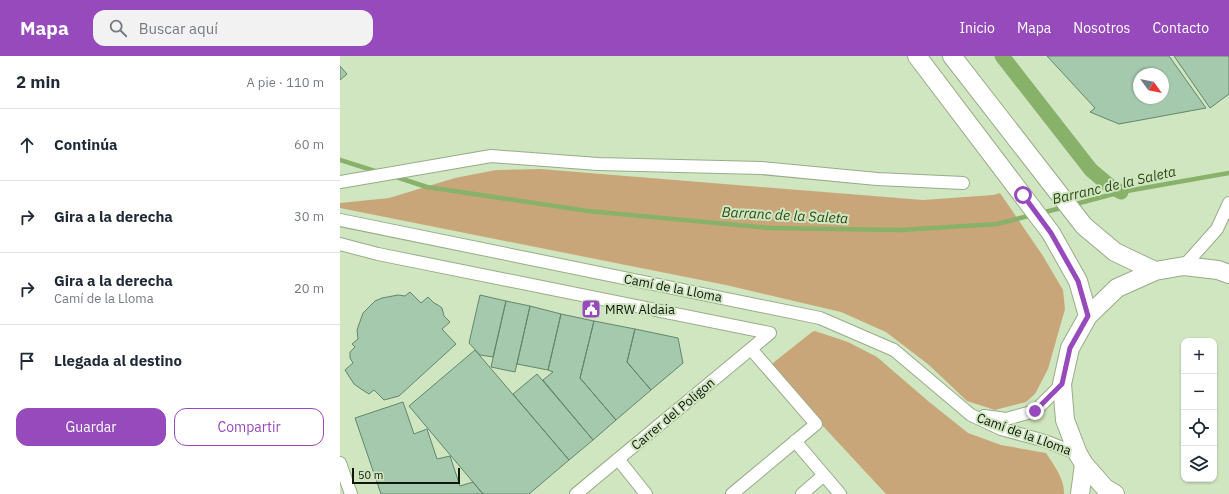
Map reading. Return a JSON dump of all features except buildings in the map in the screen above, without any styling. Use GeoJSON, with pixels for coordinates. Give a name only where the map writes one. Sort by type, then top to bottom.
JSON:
{"type":"FeatureCollection","features":[{"type":"Feature","properties":{"kind":"main road"},"geometry":{"type":"LineString","coordinates":[[917,56],[1051,233],[1078,281],[1088,316]]}},
{"type":"Feature","properties":{"kind":"main road"},"geometry":{"type":"LineString","coordinates":[[952,56],[1084,226],[1115,252],[1155,271]]}},
{"type":"Feature","properties":{"kind":"main road"},"geometry":{"type":"LineString","coordinates":[[1115,494],[1105,488],[1081,459],[1065,420],[1062,384],[1070,348],[1088,316],[1118,288],[1155,271],[1184,266],[1218,270],[1229,274]]}},
{"type":"Feature","properties":{"kind":"main road"},"geometry":{"type":"LineString","coordinates":[[1080,494],[1081,459]]}},
{"type":"Feature","properties":{"kind":"street"},"geometry":{"type":"LineString","coordinates":[[340,182],[491,156],[598,164],[760,168],[877,178],[963,183]]}},
{"type":"Feature","properties":{"kind":"street"},"geometry":{"type":"LineString","coordinates":[[1184,266],[1217,229],[1229,203]]}},
{"type":"Feature","properties":{"kind":"street","name":"Camí de la Lloma"},"geometry":{"type":"LineString","coordinates":[[343,222],[820,318],[894,350],[971,415],[1001,429],[1045,441],[1081,459]]}},
{"type":"Feature","properties":{"kind":"street","name":"Camí de la Lloma"},"geometry":{"type":"LineString","coordinates":[[340,244],[378,254],[770,333]]}},
{"type":"Feature","properties":{"kind":"street","name":"Carrer del Poligon"},"geometry":{"type":"LineString","coordinates":[[576,494],[770,333]]}},
{"type":"Feature","properties":{"kind":"street"},"geometry":{"type":"LineString","coordinates":[[732,494],[816,424],[750,349]]}},
{"type":"Feature","properties":{"kind":"street","name":"Camí de la Lloma"},"geometry":{"type":"LineString","coordinates":[[971,415],[1006,419],[1035,411],[1062,384]]}},
{"type":"Feature","properties":{"kind":"street"},"geometry":{"type":"LineString","coordinates":[[795,441],[840,494]]}},
{"type":"Feature","properties":{"kind":"street"},"geometry":{"type":"LineString","coordinates":[[618,459],[646,494]]}},
{"type":"Feature","properties":{"kind":"street"},"geometry":{"type":"LineString","coordinates":[[340,463],[351,494]]}},
{"type":"Feature","properties":{"kind":"street"},"geometry":{"type":"LineString","coordinates":[[802,494],[824,475]]}},
{"type":"Feature","properties":{"kind":"shaded area"},"geometry":{"type":"Polygon","coordinates":[[[540,169],[923,200],[993,195],[1000,193],[1043,256],[1063,290],[1065,309],[1048,369],[1035,394],[1026,402],[995,410],[967,401],[929,365],[886,332],[841,312],[726,285],[340,208],[340,203],[389,198],[455,178],[496,170],[540,169]]]}},
{"type":"Feature","properties":{"kind":"shaded area"},"geometry":{"type":"Polygon","coordinates":[[[815,331],[848,342],[877,357],[968,433],[1001,445],[1046,453],[1061,478],[1064,494],[886,494],[771,370],[773,363],[815,331]]]}},
{"type":"Feature","properties":{"kind":"waterway"},"geometry":{"type":"LineString","coordinates":[[1002,56],[1091,170],[1110,186],[1121,192]]}},
{"type":"Feature","properties":{"kind":"waterway","name":"Barranc de la Saleta"},"geometry":{"type":"LineString","coordinates":[[340,160],[378,172]]}},
{"type":"Feature","properties":{"kind":"waterway","name":"Barranc de la Saleta"},"geometry":{"type":"LineString","coordinates":[[1072,205],[1121,192],[1229,173]]}},
{"type":"Feature","properties":{"kind":"waterway","name":"Barranc de la Saleta"},"geometry":{"type":"LineString","coordinates":[[393,176],[427,187],[588,211],[770,228],[901,230],[997,224],[1032,215]]}},
{"type":"Feature","properties":{"kind":"waterway","name":"Barranc de la Saleta"},"geometry":{"type":"LineString","coordinates":[[1041,213],[1065,207]]}},
{"type":"Feature","properties":{"kind":"place","name":"MRW Aldaia"},"geometry":{"type":"Point","coordinates":[591,309]}},
{"type":"Feature","properties":{"kind":"route"},"geometry":{"type":"LineString","coordinates":[[1023,195],[1051,233],[1078,281],[1088,316],[1070,348],[1062,384],[1035,411]]}}]}
